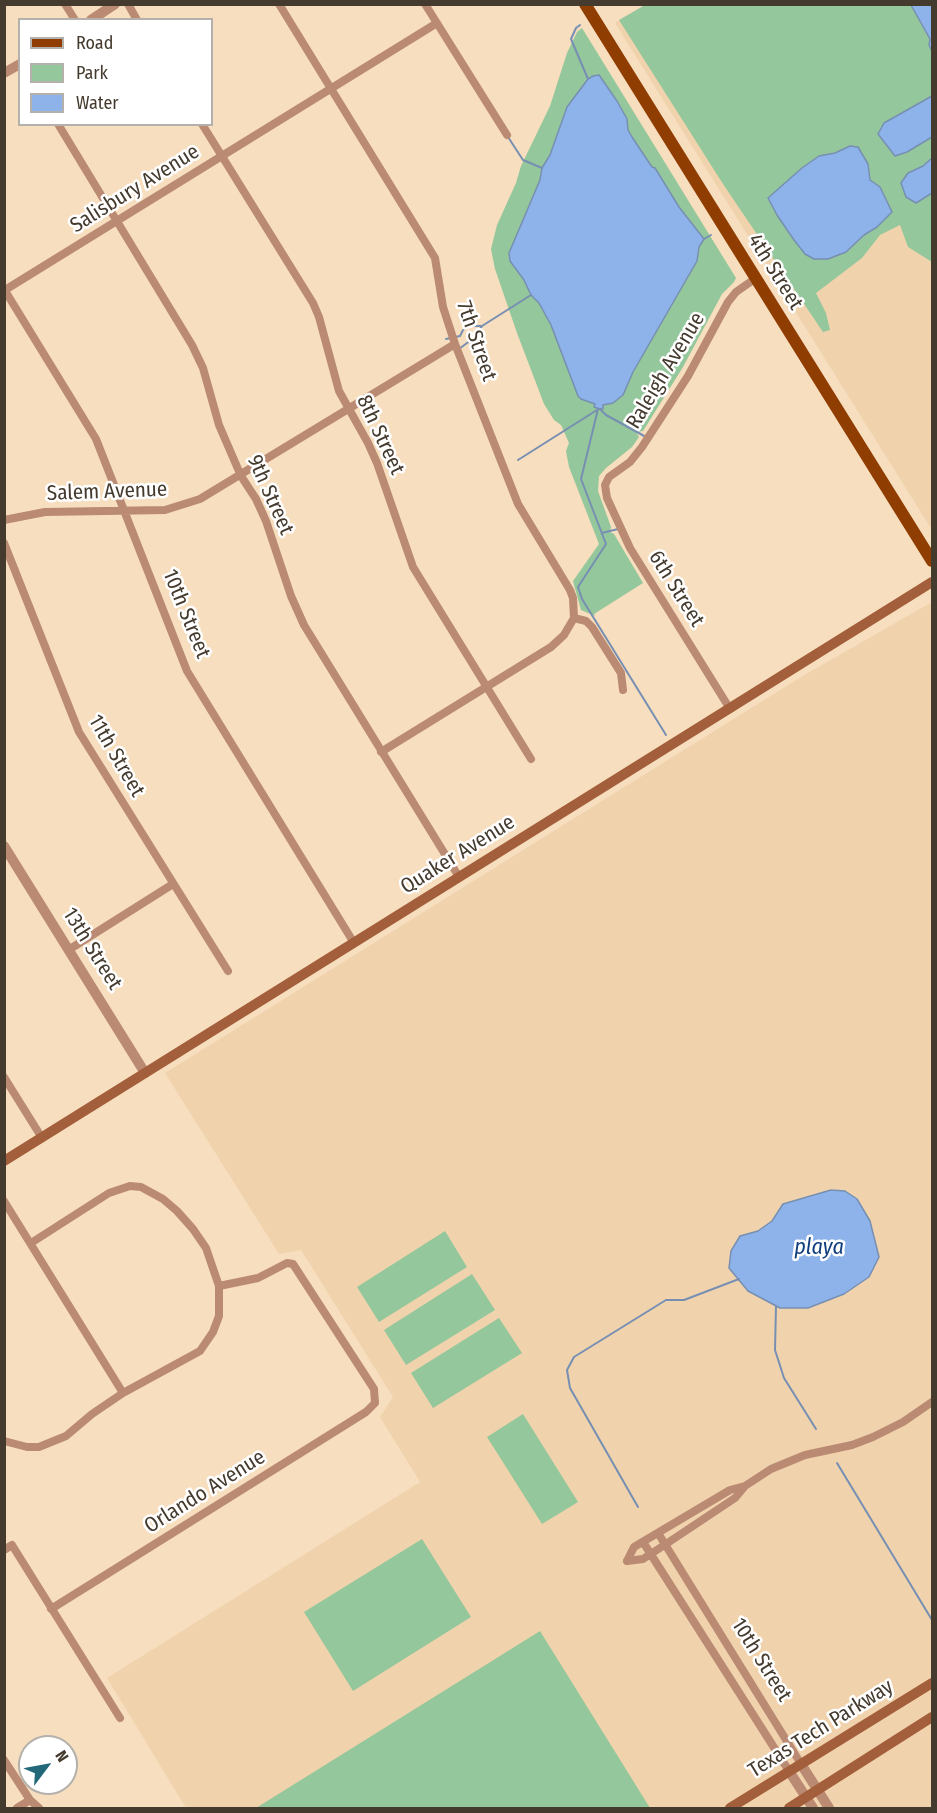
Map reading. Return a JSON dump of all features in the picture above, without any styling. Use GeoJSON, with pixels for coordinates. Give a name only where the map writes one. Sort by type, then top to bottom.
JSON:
{"type":"FeatureCollection","features":[{"type":"Feature","properties":{"kind":"main road","name":"4th Street"},"geometry":{"type":"LineString","coordinates":[[585,4],[933,561]]}},
{"type":"Feature","properties":{"kind":"main road","name":"Quaker Avenue"},"geometry":{"type":"LineString","coordinates":[[4,1161],[933,582]]}},
{"type":"Feature","properties":{"kind":"main road","name":"Texas Tech Parkway"},"geometry":{"type":"LineString","coordinates":[[730,1809],[933,1683]]}},
{"type":"Feature","properties":{"kind":"main road"},"geometry":{"type":"LineString","coordinates":[[789,1809],[933,1718]]}},
{"type":"Feature","properties":{"kind":"street"},"geometry":{"type":"LineString","coordinates":[[65,4],[74,18]]}},
{"type":"Feature","properties":{"kind":"street"},"geometry":{"type":"LineString","coordinates":[[94,18],[115,4]]}},
{"type":"Feature","properties":{"kind":"street"},"geometry":{"type":"LineString","coordinates":[[128,4],[136,18]]}},
{"type":"Feature","properties":{"kind":"street","name":"7th Street"},"geometry":{"type":"LineString","coordinates":[[279,4],[435,258],[443,307],[455,344],[523,514],[570,590],[573,598],[574,618]]}},
{"type":"Feature","properties":{"kind":"street"},"geometry":{"type":"LineString","coordinates":[[425,4],[507,135]]}},
{"type":"Feature","properties":{"kind":"street","name":"Salisbury Avenue"},"geometry":{"type":"LineString","coordinates":[[5,290],[436,23]]}},
{"type":"Feature","properties":{"kind":"street"},"geometry":{"type":"LineString","coordinates":[[4,73],[18,65]]}},
{"type":"Feature","properties":{"kind":"street","name":"9th Street"},"geometry":{"type":"LineString","coordinates":[[59,126],[192,345],[203,368],[219,425],[241,476],[256,499],[266,521],[299,616],[459,877]]}},
{"type":"Feature","properties":{"kind":"street","name":"8th Street"},"geometry":{"type":"LineString","coordinates":[[203,126],[313,303],[339,391],[377,463],[413,567],[531,759]]}},
{"type":"Feature","properties":{"kind":"street","name":"Raleigh Avenue"},"geometry":{"type":"LineString","coordinates":[[607,481],[609,477],[630,462],[642,447],[688,376],[728,302],[736,292],[756,278]]}},
{"type":"Feature","properties":{"kind":"street","name":"10th Street"},"geometry":{"type":"LineString","coordinates":[[5,290],[96,439],[187,671],[354,943]]}},
{"type":"Feature","properties":{"kind":"street","name":"Salem Avenue"},"geometry":{"type":"LineString","coordinates":[[4,520],[45,512],[165,510],[200,499],[455,344]]}},
{"type":"Feature","properties":{"kind":"street","name":"6th Street"},"geometry":{"type":"LineString","coordinates":[[607,481],[605,485],[607,498],[630,548],[730,709]]}},
{"type":"Feature","properties":{"kind":"street","name":"11th Street"},"geometry":{"type":"LineString","coordinates":[[4,543],[79,732],[228,971]]}},
{"type":"Feature","properties":{"kind":"street"},"geometry":{"type":"LineString","coordinates":[[381,752],[551,647],[564,635],[574,618],[586,621],[592,627],[621,673],[623,690]]}},
{"type":"Feature","properties":{"kind":"street","name":"13th Street"},"geometry":{"type":"LineString","coordinates":[[4,846],[145,1073]]}},
{"type":"Feature","properties":{"kind":"street"},"geometry":{"type":"LineString","coordinates":[[69,950],[173,884]]}},
{"type":"Feature","properties":{"kind":"street"},"geometry":{"type":"LineString","coordinates":[[4,1077],[42,1138]]}},
{"type":"Feature","properties":{"kind":"street"},"geometry":{"type":"LineString","coordinates":[[4,1441],[27,1447],[52,1443],[66,1436],[92,1414],[123,1393],[191,1357],[205,1345],[219,1316],[219,1286],[206,1248],[193,1228],[163,1198],[141,1187],[130,1186],[109,1193],[31,1243]]}},
{"type":"Feature","properties":{"kind":"street"},"geometry":{"type":"LineString","coordinates":[[4,1201],[123,1393]]}},
{"type":"Feature","properties":{"kind":"street","name":"Orlando Avenue"},"geometry":{"type":"LineString","coordinates":[[51,1609],[366,1412],[375,1403],[374,1389],[296,1266],[288,1263],[258,1278],[219,1286]]}},
{"type":"Feature","properties":{"kind":"street"},"geometry":{"type":"LineString","coordinates":[[745,1486],[730,1490],[634,1547],[627,1561],[643,1558],[666,1544],[735,1498],[745,1486],[771,1469],[805,1455],[852,1445],[873,1437],[903,1422],[933,1402]]}},
{"type":"Feature","properties":{"kind":"street","name":"10th Street"},"geometry":{"type":"LineString","coordinates":[[658,1533],[829,1809]]}},
{"type":"Feature","properties":{"kind":"street","name":"10th Street"},"geometry":{"type":"LineString","coordinates":[[643,1542],[813,1809]]}},
{"type":"Feature","properties":{"kind":"street"},"geometry":{"type":"LineString","coordinates":[[8,1548],[51,1609],[120,1718]]}},
{"type":"Feature","properties":{"kind":"street"},"geometry":{"type":"LineString","coordinates":[[4,1760],[30,1800],[39,1809]]}},
{"type":"Feature","properties":{"kind":"street"},"geometry":{"type":"LineString","coordinates":[[17,1809],[30,1800]]}},
{"type":"Feature","properties":{"kind":"shaded area"},"geometry":{"type":"Polygon","coordinates":[[[645,5],[932,5],[932,530],[615,23],[645,5]]]}},
{"type":"Feature","properties":{"kind":"shaded area"},"geometry":{"type":"Polygon","coordinates":[[[932,602],[932,1808],[186,1808],[107,1678],[420,1482],[380,1417],[393,1397],[301,1250],[279,1254],[165,1073],[801,677],[932,602]]]}},
{"type":"Feature","properties":{"kind":"green space"},"geometry":{"type":"Polygon","coordinates":[[[645,5],[932,5],[932,262],[908,247],[900,225],[880,235],[862,258],[816,293],[826,313],[830,330],[823,332],[723,184],[619,20],[645,5]]]}},
{"type":"Feature","properties":{"kind":"green space"},"geometry":{"type":"Polygon","coordinates":[[[582,28],[736,278],[722,294],[683,367],[643,431],[636,432],[639,437],[632,447],[599,476],[598,491],[611,527],[610,532],[614,534],[643,583],[594,614],[595,616],[581,610],[573,581],[599,544],[569,467],[566,451],[569,443],[561,425],[554,420],[544,404],[495,269],[491,249],[497,225],[521,166],[550,106],[567,53],[577,32],[582,28]]]}},
{"type":"Feature","properties":{"kind":"green space"},"geometry":{"type":"Polygon","coordinates":[[[445,1231],[467,1267],[379,1322],[357,1287],[445,1231]]]}},
{"type":"Feature","properties":{"kind":"green space"},"geometry":{"type":"Polygon","coordinates":[[[472,1274],[495,1310],[406,1365],[384,1330],[472,1274]]]}},
{"type":"Feature","properties":{"kind":"green space"},"geometry":{"type":"Polygon","coordinates":[[[499,1318],[522,1353],[433,1408],[411,1373],[499,1318]]]}},
{"type":"Feature","properties":{"kind":"green space"},"geometry":{"type":"Polygon","coordinates":[[[523,1414],[578,1502],[542,1524],[487,1437],[523,1414]]]}},
{"type":"Feature","properties":{"kind":"green space"},"geometry":{"type":"Polygon","coordinates":[[[422,1539],[471,1617],[353,1691],[304,1612],[422,1539]]]}},
{"type":"Feature","properties":{"kind":"green space"},"geometry":{"type":"Polygon","coordinates":[[[540,1631],[650,1808],[256,1808],[540,1631]]]}},
{"type":"Feature","properties":{"kind":"water"},"geometry":{"type":"Polygon","coordinates":[[[911,5],[932,5],[932,51],[929,45],[930,39],[911,5]]]}},
{"type":"Feature","properties":{"kind":"water"},"geometry":{"type":"Polygon","coordinates":[[[599,75],[627,119],[628,130],[632,137],[652,167],[655,168],[679,207],[704,239],[699,247],[697,261],[633,372],[623,395],[613,403],[603,405],[603,409],[594,407],[595,404],[578,396],[551,325],[510,261],[509,253],[540,180],[542,168],[550,155],[567,107],[588,79],[599,75]]]}},
{"type":"Feature","properties":{"kind":"water"},"geometry":{"type":"Polygon","coordinates":[[[932,96],[932,137],[907,152],[895,156],[878,134],[884,123],[932,96]]]}},
{"type":"Feature","properties":{"kind":"water"},"geometry":{"type":"Polygon","coordinates":[[[850,146],[858,147],[868,164],[870,180],[880,187],[892,212],[846,252],[828,259],[814,259],[805,254],[794,240],[768,198],[819,156],[835,153],[850,146]]]}},
{"type":"Feature","properties":{"kind":"water"},"geometry":{"type":"Polygon","coordinates":[[[932,158],[932,193],[916,203],[906,197],[901,183],[908,173],[923,166],[932,158]]]}},
{"type":"Feature","properties":{"kind":"water","name":"playa"},"geometry":{"type":"Polygon","coordinates":[[[831,1190],[845,1191],[857,1199],[870,1221],[879,1257],[869,1277],[844,1294],[808,1308],[780,1308],[748,1291],[729,1268],[731,1251],[740,1236],[758,1231],[772,1221],[783,1204],[831,1190]]]}},
{"type":"Feature","properties":{"kind":"waterway"},"geometry":{"type":"LineString","coordinates":[[580,25],[571,39],[588,79]]}},
{"type":"Feature","properties":{"kind":"waterway"},"geometry":{"type":"LineString","coordinates":[[508,137],[523,160],[542,168]]}},
{"type":"Feature","properties":{"kind":"waterway"},"geometry":{"type":"LineString","coordinates":[[704,239],[711,235]]}},
{"type":"Feature","properties":{"kind":"waterway"},"geometry":{"type":"LineString","coordinates":[[446,339],[460,336],[463,330],[470,326],[482,326],[531,295]]}},
{"type":"Feature","properties":{"kind":"waterway"},"geometry":{"type":"LineString","coordinates":[[459,349],[475,337],[482,326]]}},
{"type":"Feature","properties":{"kind":"waterway"},"geometry":{"type":"LineString","coordinates":[[598,409],[581,479],[606,544],[578,587],[582,599],[666,735]]}},
{"type":"Feature","properties":{"kind":"waterway"},"geometry":{"type":"LineString","coordinates":[[600,409],[606,415],[646,437]]}},
{"type":"Feature","properties":{"kind":"waterway"},"geometry":{"type":"LineString","coordinates":[[518,460],[597,410]]}},
{"type":"Feature","properties":{"kind":"waterway"},"geometry":{"type":"LineString","coordinates":[[602,533],[618,529]]}},
{"type":"Feature","properties":{"kind":"waterway"},"geometry":{"type":"LineString","coordinates":[[638,1507],[570,1388],[567,1370],[574,1357],[666,1300],[684,1300],[739,1279]]}},
{"type":"Feature","properties":{"kind":"waterway"},"geometry":{"type":"LineString","coordinates":[[776,1306],[775,1350],[784,1378],[816,1429]]}},
{"type":"Feature","properties":{"kind":"waterway"},"geometry":{"type":"LineString","coordinates":[[837,1463],[932,1620]]}}]}
